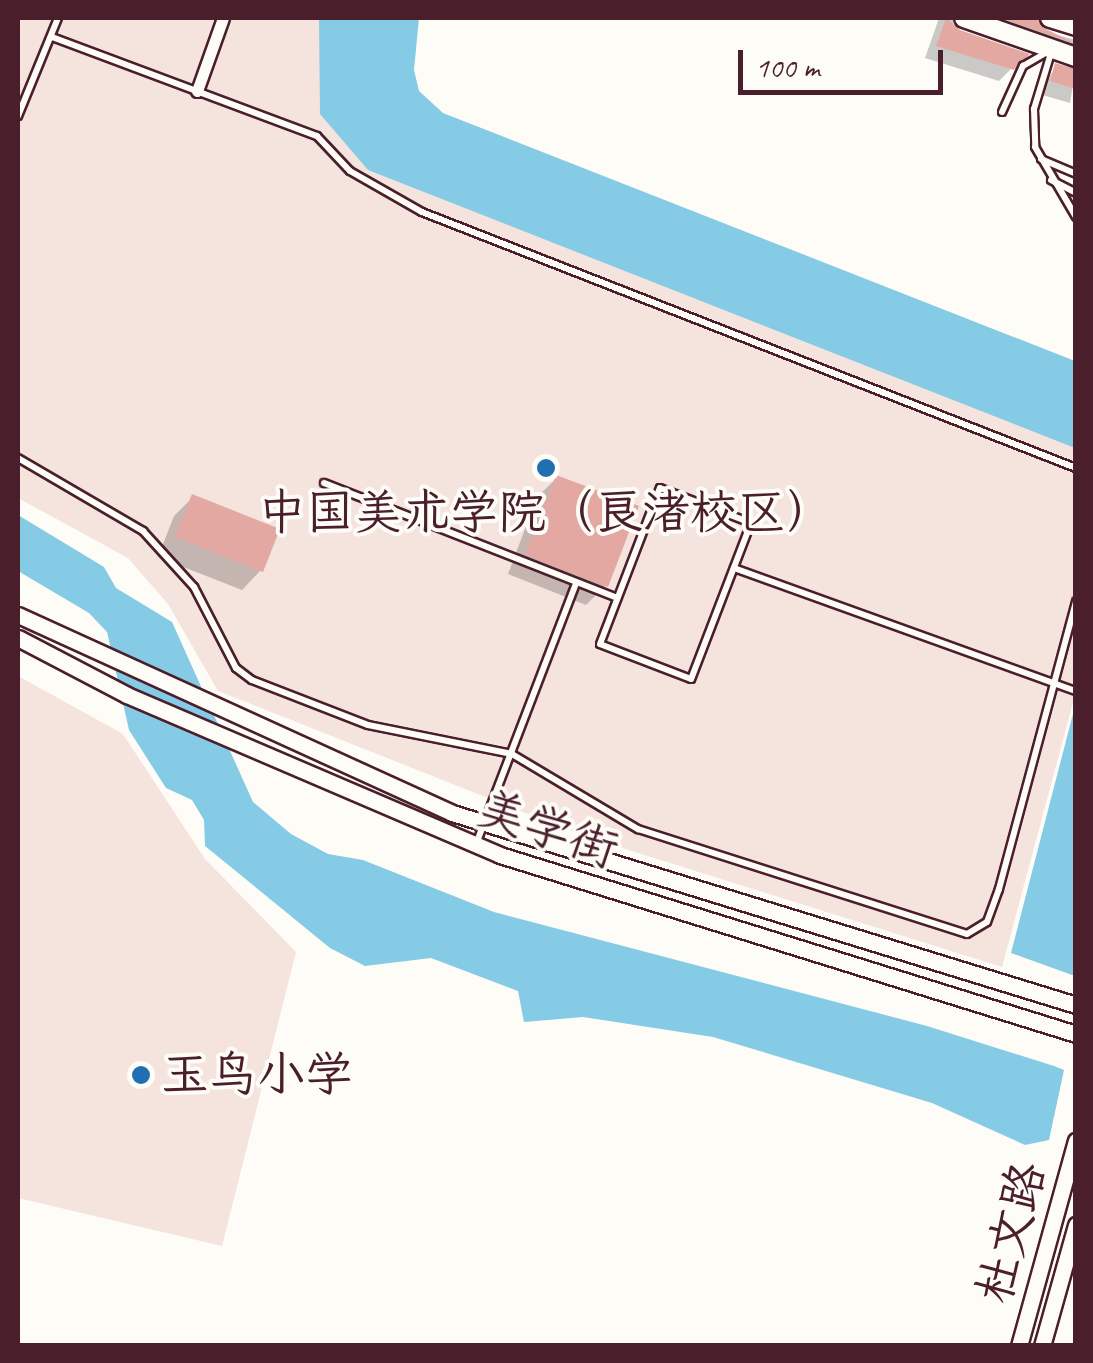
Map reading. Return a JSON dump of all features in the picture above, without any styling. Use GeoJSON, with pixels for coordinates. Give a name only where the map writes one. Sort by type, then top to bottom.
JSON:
{"type":"FeatureCollection","features":[{"type":"Feature","properties":{"kind":"main road"},"geometry":{"type":"LineString","coordinates":[[964,18],[1076,57]]}},
{"type":"Feature","properties":{"kind":"main road"},"geometry":{"type":"LineString","coordinates":[[1050,18],[1076,26]]}},
{"type":"Feature","properties":{"kind":"street"},"geometry":{"type":"LineString","coordinates":[[197,91],[223,18]]}},
{"type":"Feature","properties":{"kind":"street","name":"美学街"},"geometry":{"type":"LineString","coordinates":[[18,616],[484,824],[1076,1006]]}},
{"type":"Feature","properties":{"kind":"street","name":"美学街"},"geometry":{"type":"LineString","coordinates":[[18,638],[128,696],[475,846],[1076,1034]]}},
{"type":"Feature","properties":{"kind":"street","name":"杜文路"},"geometry":{"type":"LineString","coordinates":[[1019,1346],[1076,1141]]}},
{"type":"Feature","properties":{"kind":"street","name":"杜文路"},"geometry":{"type":"LineString","coordinates":[[1042,1346],[1076,1225]]}},
{"type":"Feature","properties":{"kind":"lane"},"geometry":{"type":"LineString","coordinates":[[18,116],[58,18]]}},
{"type":"Feature","properties":{"kind":"lane"},"geometry":{"type":"LineString","coordinates":[[52,36],[317,136],[350,170],[422,212],[1076,468]]}},
{"type":"Feature","properties":{"kind":"lane"},"geometry":{"type":"LineString","coordinates":[[1002,112],[1023,66],[1052,49]]}},
{"type":"Feature","properties":{"kind":"lane"},"geometry":{"type":"LineString","coordinates":[[1052,49],[1032,127],[1050,179],[1076,217]]}},
{"type":"Feature","properties":{"kind":"lane"},"geometry":{"type":"LineString","coordinates":[[1040,158],[1076,174]]}},
{"type":"Feature","properties":{"kind":"lane"},"geometry":{"type":"LineString","coordinates":[[1050,179],[1076,193]]}},
{"type":"Feature","properties":{"kind":"lane"},"geometry":{"type":"LineString","coordinates":[[18,458],[152,539],[194,587],[241,674],[368,726],[512,754],[638,829],[950,930],[978,933],[999,889],[1076,601]]}},
{"type":"Feature","properties":{"kind":"lane"},"geometry":{"type":"LineString","coordinates":[[324,484],[617,598]]}},
{"type":"Feature","properties":{"kind":"lane"},"geometry":{"type":"LineString","coordinates":[[660,488],[751,523],[691,679],[600,644],[617,598],[660,488]]}},
{"type":"Feature","properties":{"kind":"lane"},"geometry":{"type":"LineString","coordinates":[[734,568],[1076,692]]}},
{"type":"Feature","properties":{"kind":"lane"},"geometry":{"type":"LineString","coordinates":[[475,846],[576,582]]}},
{"type":"Feature","properties":{"kind":"shaded area","name":"中国美术学院（良渚校区）"},"geometry":{"type":"Polygon","coordinates":[[[18,18],[334,18],[339,122],[1075,438],[1075,695],[1002,967],[584,836],[218,691],[168,604],[128,558],[18,498],[18,18]]]}},
{"type":"Feature","properties":{"kind":"shaded area","name":"玉鸟小学"},"geometry":{"type":"Polygon","coordinates":[[[18,676],[123,734],[205,859],[296,952],[222,1246],[18,1198],[18,676]]]}},
{"type":"Feature","properties":{"kind":"water"},"geometry":{"type":"Polygon","coordinates":[[[319,18],[419,18],[414,70],[419,91],[443,113],[1075,361],[1075,448],[368,170],[320,114],[319,18]]]}},
{"type":"Feature","properties":{"kind":"water"},"geometry":{"type":"Polygon","coordinates":[[[18,515],[104,567],[116,588],[172,622],[253,802],[291,834],[328,854],[363,860],[494,912],[927,1026],[1064,1070],[1049,1140],[1025,1145],[932,1103],[713,1037],[583,1017],[524,1022],[518,991],[431,958],[365,966],[330,948],[205,846],[204,820],[192,800],[166,788],[129,730],[107,632],[89,613],[18,571],[18,515]]]}},
{"type":"Feature","properties":{"kind":"water"},"geometry":{"type":"Polygon","coordinates":[[[1075,706],[1075,976],[1011,953],[1075,706]]]}},
{"type":"Feature","properties":{"kind":"building"},"geometry":{"type":"Polygon","coordinates":[[[946,18],[960,30],[1030,54],[1014,70],[936,46],[946,18]]]}},
{"type":"Feature","properties":{"kind":"building"},"geometry":{"type":"Polygon","coordinates":[[[1001,18],[1038,18],[1042,27],[1076,44],[1001,18]]]}},
{"type":"Feature","properties":{"kind":"building"},"geometry":{"type":"Polygon","coordinates":[[[1055,63],[1076,69],[1076,89],[1050,81],[1055,63]]]}},
{"type":"Feature","properties":{"kind":"building"},"geometry":{"type":"Polygon","coordinates":[[[556,475],[639,506],[608,587],[525,555],[556,475]]]}},
{"type":"Feature","properties":{"kind":"building"},"geometry":{"type":"Polygon","coordinates":[[[192,494],[280,529],[263,572],[175,537],[192,494]]]}},
{"type":"Feature","properties":{"kind":"place","name":"中国美术学院（良渚校区）"},"geometry":{"type":"Point","coordinates":[546,468]}},
{"type":"Feature","properties":{"kind":"place","name":"玉鸟小学"},"geometry":{"type":"Point","coordinates":[141,1075]}}]}
